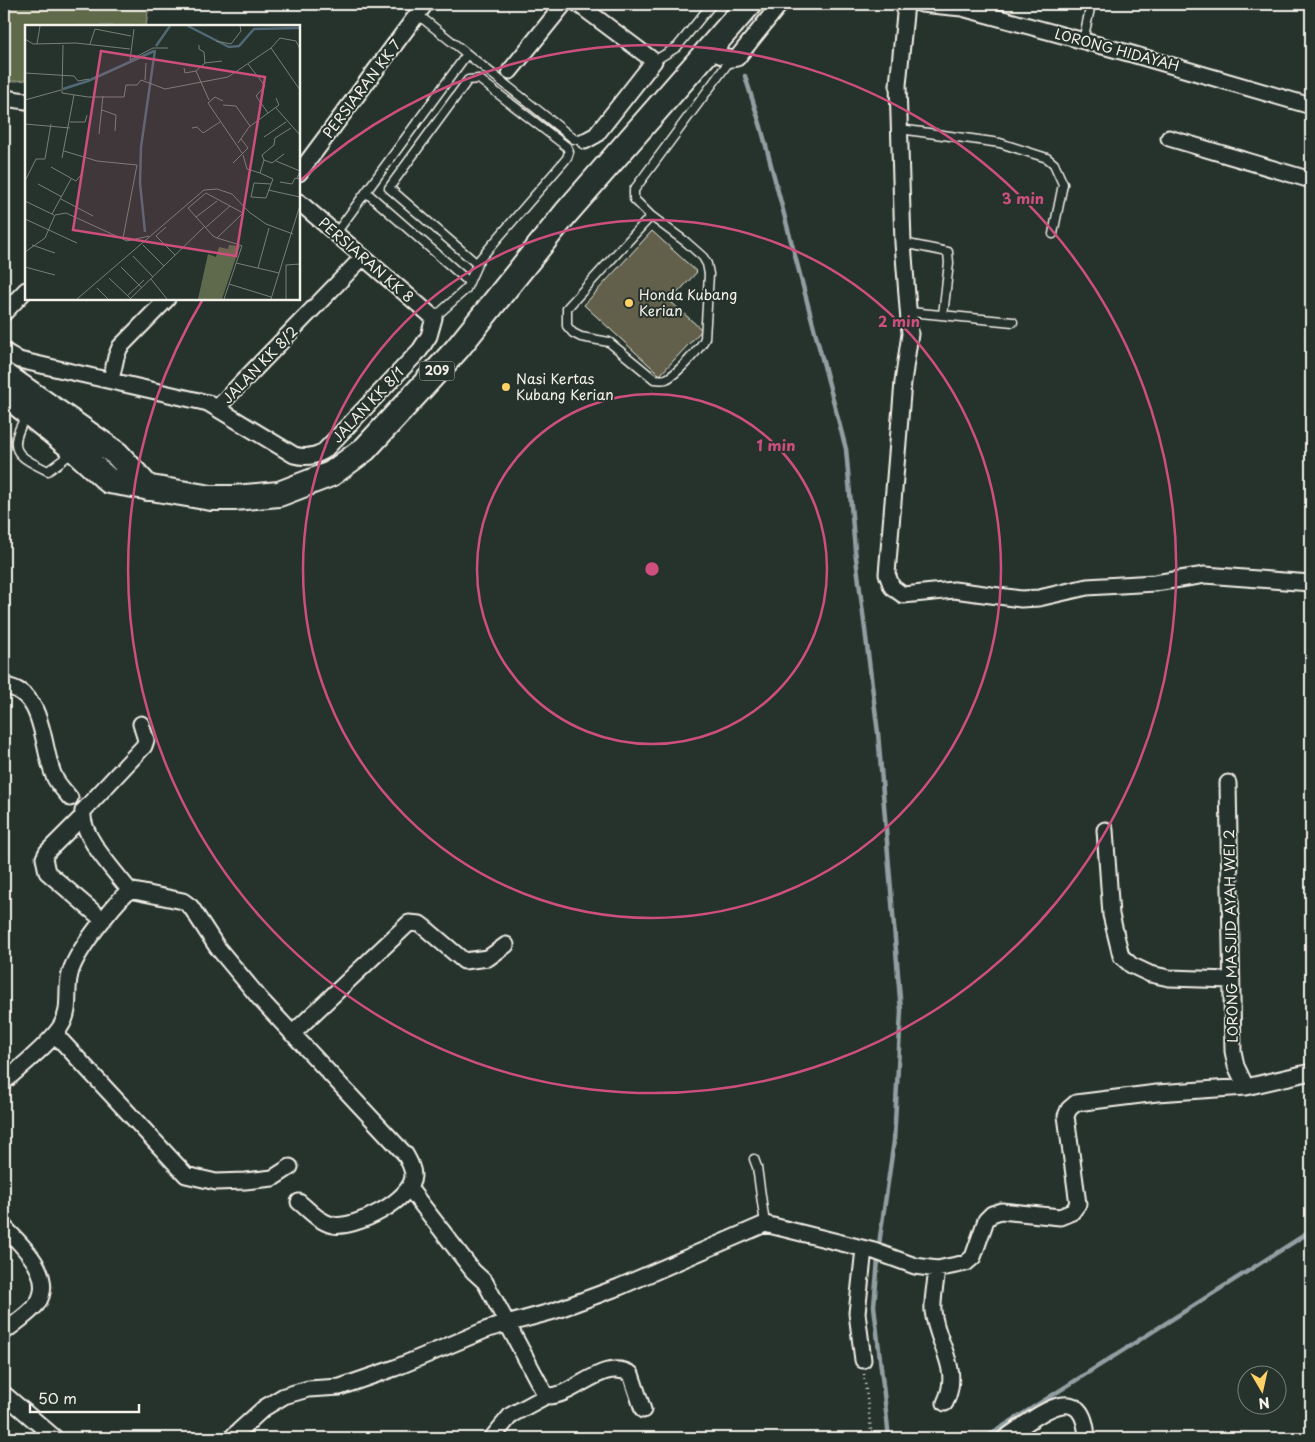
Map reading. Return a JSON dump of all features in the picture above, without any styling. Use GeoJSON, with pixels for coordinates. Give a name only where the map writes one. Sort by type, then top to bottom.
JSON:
{"type":"FeatureCollection","features":[{"type":"Feature","properties":{"kind":"main road","name":"209"},"geometry":{"type":"LineString","coordinates":[[4,393],[75,450],[109,481],[211,498],[279,494],[331,474],[365,449],[457,350],[566,213],[749,4]]}},
{"type":"Feature","properties":{"kind":"main road"},"geometry":{"type":"LineString","coordinates":[[4,375],[117,454],[148,488]]}},
{"type":"Feature","properties":{"kind":"street"},"geometry":{"type":"LineString","coordinates":[[510,71],[564,4]]}},
{"type":"Feature","properties":{"kind":"street"},"geometry":{"type":"LineString","coordinates":[[578,4],[654,61],[596,135],[585,141]]}},
{"type":"Feature","properties":{"kind":"street"},"geometry":{"type":"LineString","coordinates":[[708,51],[731,59],[737,58],[775,7],[780,4]]}},
{"type":"Feature","properties":{"kind":"street"},"geometry":{"type":"LineString","coordinates":[[906,4],[898,85],[903,243],[910,312],[910,334],[903,382],[887,574],[892,586],[903,594],[954,590],[1021,599],[1039,598],[1087,587],[1155,583],[1206,575],[1273,582],[1311,583]]}},
{"type":"Feature","properties":{"kind":"street","name":"LORONG HIDAYAH"},"geometry":{"type":"LineString","coordinates":[[922,4],[962,8],[1311,106]]}},
{"type":"Feature","properties":{"kind":"street","name":"PERSIARAN KK 7"},"geometry":{"type":"LineString","coordinates":[[300,172],[421,9]]}},
{"type":"Feature","properties":{"kind":"street"},"geometry":{"type":"LineString","coordinates":[[4,98],[25,100]]}},
{"type":"Feature","properties":{"kind":"street"},"geometry":{"type":"LineString","coordinates":[[1169,138],[1311,180]]}},
{"type":"Feature","properties":{"kind":"street","name":"PERSIARAN KK 8"},"geometry":{"type":"LineString","coordinates":[[300,203],[434,318]]}},
{"type":"Feature","properties":{"kind":"street","name":"JALAN KK 8/2"},"geometry":{"type":"LineString","coordinates":[[218,407],[363,257]]}},
{"type":"Feature","properties":{"kind":"street"},"geometry":{"type":"LineString","coordinates":[[4,314],[25,291]]}},
{"type":"Feature","properties":{"kind":"street"},"geometry":{"type":"LineString","coordinates":[[111,380],[120,347],[166,300]]}},
{"type":"Feature","properties":{"kind":"street","name":"JALAN KK 8/1"},"geometry":{"type":"LineString","coordinates":[[218,407],[294,455],[308,457],[324,451],[420,350],[430,336],[434,318]]}},
{"type":"Feature","properties":{"kind":"street"},"geometry":{"type":"LineString","coordinates":[[4,351],[19,360],[198,400],[218,407]]}},
{"type":"Feature","properties":{"kind":"street"},"geometry":{"type":"LineString","coordinates":[[4,686],[21,694],[33,706],[46,739],[48,756],[54,777],[70,798]]}},
{"type":"Feature","properties":{"kind":"street"},"geometry":{"type":"LineString","coordinates":[[141,724],[146,740],[144,746],[83,811],[82,817],[92,842],[129,890],[182,901],[191,907],[217,947],[292,1034],[405,1154],[411,1165],[413,1176],[409,1188],[400,1197],[361,1222],[348,1226],[333,1225],[319,1220],[299,1202]]}},
{"type":"Feature","properties":{"kind":"street","name":"LORONG MASJID AYAH WEI 2"},"geometry":{"type":"LineString","coordinates":[[1228,783],[1233,1051],[1236,1066],[1246,1087]]}},
{"type":"Feature","properties":{"kind":"street"},"geometry":{"type":"LineString","coordinates":[[82,817],[47,852],[45,864],[48,872],[103,920]]}},
{"type":"Feature","properties":{"kind":"street"},"geometry":{"type":"LineString","coordinates":[[1105,830],[1111,915],[1115,938],[1121,956],[1131,965],[1150,974],[1169,978],[1231,980]]}},
{"type":"Feature","properties":{"kind":"street"},"geometry":{"type":"LineString","coordinates":[[4,1082],[55,1034],[66,1016],[70,973],[90,937],[129,890]]}},
{"type":"Feature","properties":{"kind":"street"},"geometry":{"type":"LineString","coordinates":[[292,1034],[409,923],[424,926],[464,961],[488,958],[506,945]]}},
{"type":"Feature","properties":{"kind":"street"},"geometry":{"type":"LineString","coordinates":[[55,1034],[186,1175],[216,1182],[244,1181],[273,1178],[290,1167]]}},
{"type":"Feature","properties":{"kind":"street"},"geometry":{"type":"LineString","coordinates":[[231,1438],[264,1408],[284,1396],[308,1389],[340,1387],[395,1368],[488,1329],[509,1324],[619,1287],[765,1224],[869,1250],[915,1266],[937,1269],[966,1263],[973,1257],[986,1220],[992,1214],[1001,1211],[1060,1217],[1072,1212],[1078,1204],[1066,1116],[1069,1109],[1076,1103],[1157,1093],[1246,1087],[1311,1072]]}},
{"type":"Feature","properties":{"kind":"street"},"geometry":{"type":"LineString","coordinates":[[409,1188],[473,1271],[485,1282],[546,1396]]}},
{"type":"Feature","properties":{"kind":"street"},"geometry":{"type":"LineString","coordinates":[[4,1227],[37,1265],[43,1289],[33,1308],[4,1332]]}},
{"type":"Feature","properties":{"kind":"street"},"geometry":{"type":"LineString","coordinates":[[863,1360],[858,1313],[869,1250]]}},
{"type":"Feature","properties":{"kind":"street"},"geometry":{"type":"LineString","coordinates":[[937,1269],[933,1310],[938,1336],[946,1353],[951,1380],[951,1390],[945,1403]]}},
{"type":"Feature","properties":{"kind":"street"},"geometry":{"type":"LineString","coordinates":[[492,1438],[511,1415],[546,1396],[556,1397],[590,1378],[609,1371],[626,1371],[631,1374],[643,1410]]}},
{"type":"Feature","properties":{"kind":"street"},"geometry":{"type":"LineString","coordinates":[[4,1394],[55,1438]]}},
{"type":"Feature","properties":{"kind":"street"},"geometry":{"type":"LineString","coordinates":[[1005,1438],[1047,1410],[1059,1405],[1072,1404],[1081,1410],[1086,1422],[1087,1438]]}},
{"type":"Feature","properties":{"kind":"lane"},"geometry":{"type":"LineString","coordinates":[[654,61],[677,47],[712,4]]}},
{"type":"Feature","properties":{"kind":"lane"},"geometry":{"type":"LineString","coordinates":[[1083,41],[1091,4]]}},
{"type":"Feature","properties":{"kind":"lane"},"geometry":{"type":"LineString","coordinates":[[421,9],[467,54],[574,139],[585,141]]}},
{"type":"Feature","properties":{"kind":"lane"},"geometry":{"type":"LineString","coordinates":[[336,233],[467,54]]}},
{"type":"Feature","properties":{"kind":"lane"},"geometry":{"type":"LineString","coordinates":[[651,216],[567,308],[566,318],[568,326],[573,333],[581,337],[609,342],[654,379],[661,380],[668,378],[703,345],[709,274],[703,256],[651,216],[634,199],[634,190],[731,59]]}},
{"type":"Feature","properties":{"kind":"lane"},"geometry":{"type":"LineString","coordinates":[[434,318],[466,289],[477,264],[567,158],[569,152],[567,147],[479,79],[473,78],[468,80],[390,184],[390,188],[477,264]]}},
{"type":"Feature","properties":{"kind":"lane"},"geometry":{"type":"LineString","coordinates":[[900,129],[1000,144],[1047,158],[1054,164],[1062,184],[1053,234]]}},
{"type":"Feature","properties":{"kind":"lane"},"geometry":{"type":"LineString","coordinates":[[366,192],[469,282]]}},
{"type":"Feature","properties":{"kind":"lane"},"geometry":{"type":"LineString","coordinates":[[903,243],[948,252],[949,263],[943,316]]}},
{"type":"Feature","properties":{"kind":"lane"},"geometry":{"type":"LineString","coordinates":[[910,312],[1013,322]]}},
{"type":"Feature","properties":{"kind":"lane"},"geometry":{"type":"LineString","coordinates":[[28,412],[15,439],[15,446],[26,460],[48,471],[75,450]]}},
{"type":"Feature","properties":{"kind":"lane"},"geometry":{"type":"LineString","coordinates":[[754,1159],[757,1167],[765,1224]]}},
{"type":"Feature","properties":{"kind":"path"},"geometry":{"type":"LineString","coordinates":[[863,1360],[872,1438]]}},
{"type":"Feature","properties":{"kind":"green space"},"geometry":{"type":"Polygon","coordinates":[[[4,4],[149,4],[146,25],[25,25],[25,80],[4,82],[4,4]]]}},
{"type":"Feature","properties":{"kind":"building","name":"Honda Kubang Kerian"},"geometry":{"type":"Polygon","coordinates":[[[652,231],[697,272],[670,301],[702,330],[660,375],[584,305],[652,231]]]}},
{"type":"Feature","properties":{"kind":"waterway"},"geometry":{"type":"LineString","coordinates":[[745,76],[761,127],[846,449],[855,550],[878,733],[901,1011],[894,1141],[880,1237],[874,1306],[889,1438]]}},
{"type":"Feature","properties":{"kind":"waterway"},"geometry":{"type":"LineString","coordinates":[[985,1438],[1311,1231]]}},
{"type":"Feature","properties":{"kind":"place","name":"Honda Kubang Kerian"},"geometry":{"type":"Point","coordinates":[629,303]}},
{"type":"Feature","properties":{"kind":"place","name":"Nasi Kertas Kubang Kerian"},"geometry":{"type":"Point","coordinates":[506,387]}}]}
